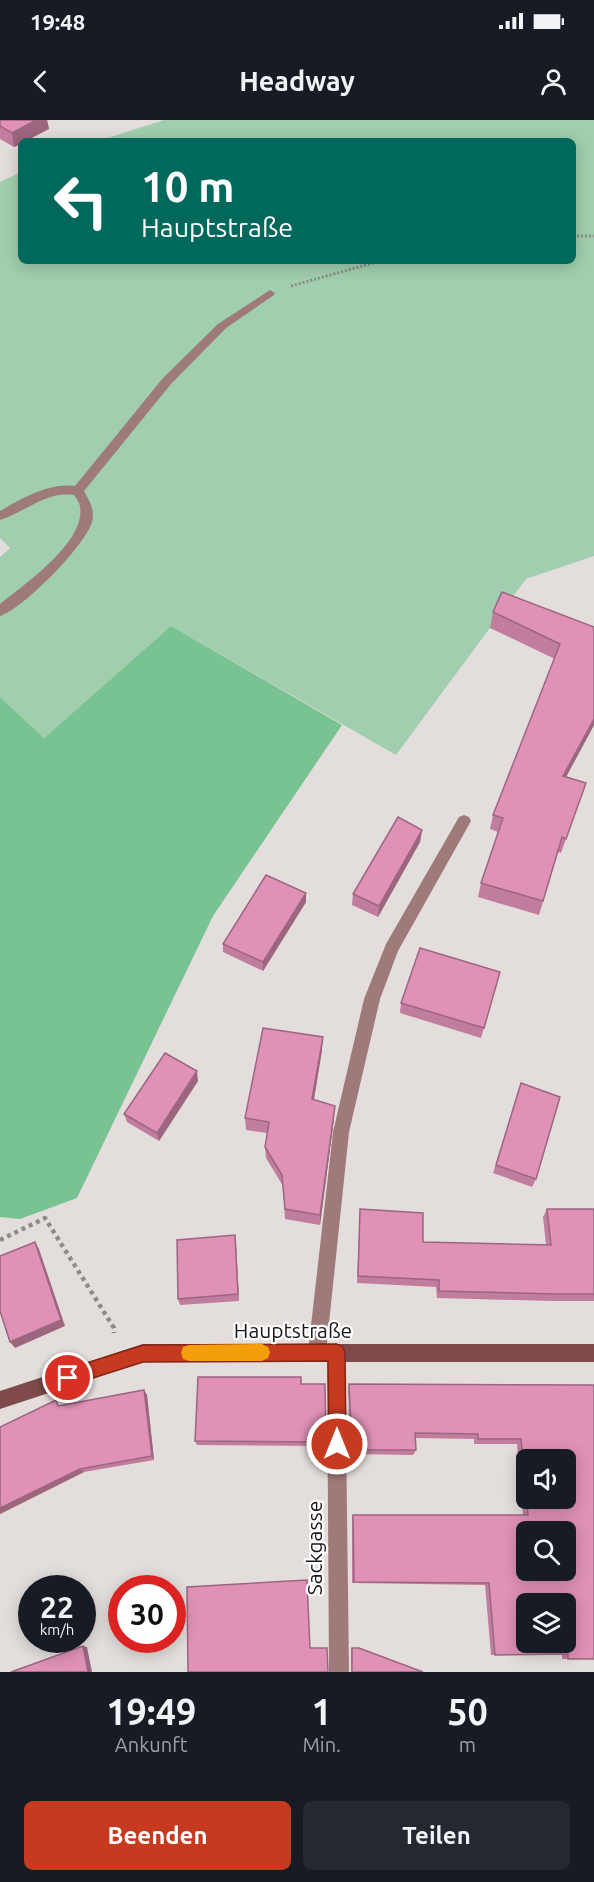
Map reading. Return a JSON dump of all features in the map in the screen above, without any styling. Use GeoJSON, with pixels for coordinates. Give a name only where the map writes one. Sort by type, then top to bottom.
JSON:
{"type":"FeatureCollection","features":[{"type":"Feature","properties":{"kind":"main road","name":"Hauptstraße"},"geometry":{"type":"LineString","coordinates":[[0,1400],[143,1353],[594,1353]]}},
{"type":"Feature","properties":{"kind":"street"},"geometry":{"type":"LineString","coordinates":[[78,492],[167,381],[222,326],[270,293]]}},
{"type":"Feature","properties":{"kind":"street"},"geometry":{"type":"LineString","coordinates":[[0,516],[49,492],[70,489],[85,498],[88,507],[83,530],[67,553],[0,611]]}},
{"type":"Feature","properties":{"kind":"street","name":"Sackgasse"},"geometry":{"type":"LineString","coordinates":[[339,1672],[327,1352],[341,1132],[372,999],[390,949],[464,821]]}},
{"type":"Feature","properties":{"kind":"path"},"geometry":{"type":"LineString","coordinates":[[576,236],[594,236]]}},
{"type":"Feature","properties":{"kind":"path"},"geometry":{"type":"LineString","coordinates":[[270,293],[366,264]]}},
{"type":"Feature","properties":{"kind":"path"},"geometry":{"type":"LineString","coordinates":[[0,1240],[45,1218],[114,1328]]}},
{"type":"Feature","properties":{"kind":"green space"},"geometry":{"type":"Polygon","coordinates":[[[164,120],[594,120],[594,556],[526,579],[396,755],[171,626],[44,738],[0,697],[0,557],[10,548],[0,538],[0,182],[18,173],[18,264],[576,264],[576,138],[107,138],[164,120]]]}},
{"type":"Feature","properties":{"kind":"green space"},"geometry":{"type":"Polygon","coordinates":[[[171,626],[342,725],[213,916],[77,1198],[20,1219],[0,1217],[0,697],[44,738],[171,626]]]}},
{"type":"Feature","properties":{"kind":"building"},"geometry":{"type":"Polygon","coordinates":[[[0,120],[36,120],[12,133],[0,126],[0,120]]]}},
{"type":"Feature","properties":{"kind":"building"},"geometry":{"type":"Polygon","coordinates":[[[502,592],[594,627],[594,719],[563,776],[586,783],[566,839],[562,837],[543,901],[481,883],[503,818],[493,815],[560,644],[493,612],[502,592]]]}},
{"type":"Feature","properties":{"kind":"building"},"geometry":{"type":"Polygon","coordinates":[[[398,817],[422,830],[379,906],[353,894],[398,817]]]}},
{"type":"Feature","properties":{"kind":"building"},"geometry":{"type":"Polygon","coordinates":[[[266,875],[306,893],[263,962],[223,944],[266,875]]]}},
{"type":"Feature","properties":{"kind":"building"},"geometry":{"type":"Polygon","coordinates":[[[420,948],[500,972],[484,1028],[401,1003],[420,948]]]}},
{"type":"Feature","properties":{"kind":"building"},"geometry":{"type":"Polygon","coordinates":[[[263,1028],[323,1037],[312,1099],[335,1106],[320,1215],[285,1209],[282,1175],[265,1147],[269,1122],[245,1118],[263,1028]]]}},
{"type":"Feature","properties":{"kind":"building"},"geometry":{"type":"Polygon","coordinates":[[[165,1053],[197,1071],[157,1133],[124,1114],[165,1053]]]}},
{"type":"Feature","properties":{"kind":"building"},"geometry":{"type":"Polygon","coordinates":[[[521,1083],[560,1097],[536,1179],[496,1165],[521,1083]]]}},
{"type":"Feature","properties":{"kind":"building"},"geometry":{"type":"Polygon","coordinates":[[[360,1209],[423,1213],[423,1242],[551,1245],[547,1209],[594,1209],[594,1294],[439,1291],[439,1280],[358,1276],[360,1209]]]}},
{"type":"Feature","properties":{"kind":"building"},"geometry":{"type":"Polygon","coordinates":[[[235,1235],[238,1294],[178,1299],[177,1240],[235,1235]]]}},
{"type":"Feature","properties":{"kind":"building"},"geometry":{"type":"Polygon","coordinates":[[[35,1242],[61,1320],[10,1342],[0,1311],[0,1256],[35,1242]]]}},
{"type":"Feature","properties":{"kind":"building"},"geometry":{"type":"Polygon","coordinates":[[[198,1377],[301,1377],[301,1384],[325,1384],[326,1442],[195,1441],[198,1377]]]}},
{"type":"Feature","properties":{"kind":"building"},"geometry":{"type":"Polygon","coordinates":[[[349,1384],[594,1385],[594,1659],[568,1659],[568,1654],[495,1655],[489,1583],[354,1582],[353,1515],[528,1515],[527,1509],[576,1509],[576,1449],[522,1449],[521,1439],[478,1439],[478,1434],[415,1433],[416,1450],[352,1450],[349,1384]]]}},
{"type":"Feature","properties":{"kind":"building"},"geometry":{"type":"Polygon","coordinates":[[[144,1390],[152,1456],[80,1469],[0,1508],[0,1427],[56,1400],[58,1406],[144,1390]]]}},
{"type":"Feature","properties":{"kind":"building"},"geometry":{"type":"Polygon","coordinates":[[[307,1580],[310,1648],[327,1648],[328,1672],[188,1672],[187,1587],[307,1580]]]}},
{"type":"Feature","properties":{"kind":"building"},"geometry":{"type":"Polygon","coordinates":[[[352,1648],[359,1648],[423,1672],[352,1672],[352,1648]]]}},
{"type":"Feature","properties":{"kind":"building"},"geometry":{"type":"Polygon","coordinates":[[[64,1653],[84,1653],[88,1672],[11,1672],[64,1653]]]}},
{"type":"Feature","properties":{"kind":"slow traffic"},"geometry":{"type":"LineString","coordinates":[[189,1353],[262,1352]]}},
{"type":"Feature","properties":{"kind":"route"},"geometry":{"type":"LineString","coordinates":[[68,1378],[143,1353],[336,1352],[337,1444]]}}]}
